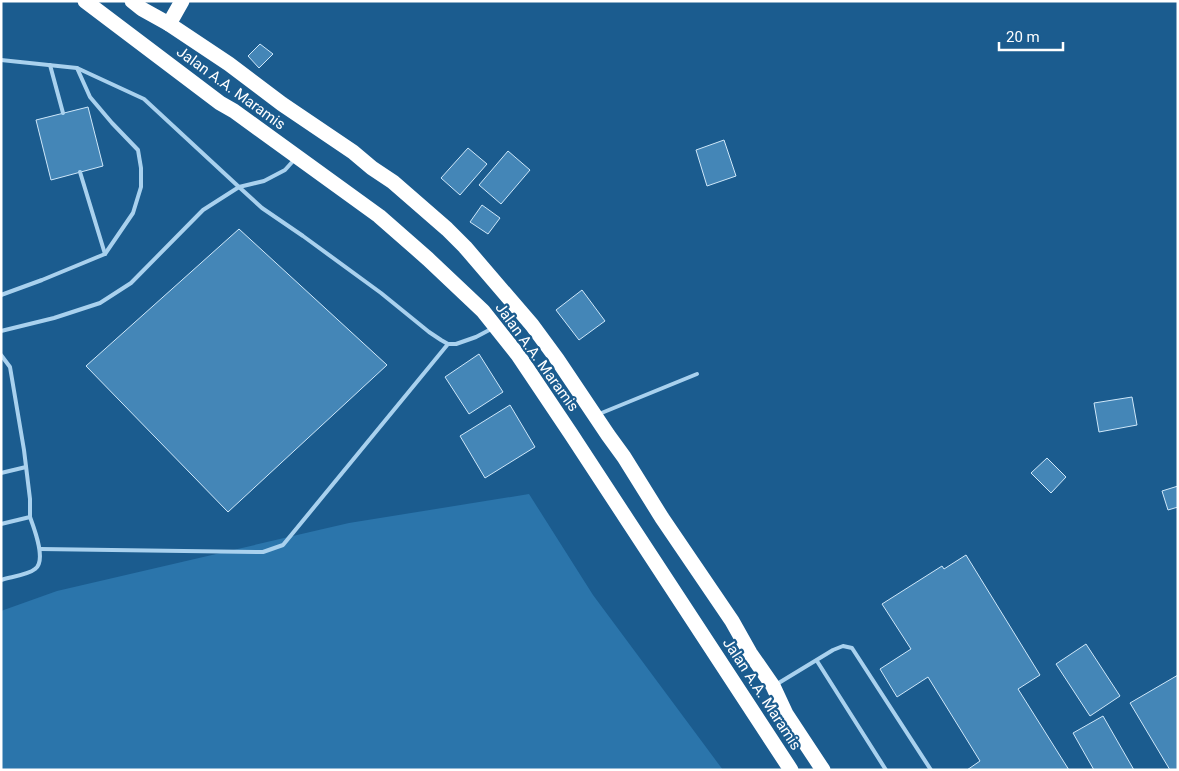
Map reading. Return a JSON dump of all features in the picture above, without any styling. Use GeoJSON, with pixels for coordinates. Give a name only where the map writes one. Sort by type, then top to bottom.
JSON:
{"type":"FeatureCollection","features":[{"type":"Feature","properties":{"kind":"highway","name":"Jalan A.A. Maramis"},"geometry":{"type":"LineString","coordinates":[[85,1],[220,103],[234,111],[379,216],[483,311],[518,355],[791,770]]}},
{"type":"Feature","properties":{"kind":"highway"},"geometry":{"type":"LineString","coordinates":[[132,1],[229,64],[282,104],[354,152],[372,168],[393,182],[465,247],[532,325],[557,359],[732,621],[750,653],[773,686],[786,714],[823,770]]}},
{"type":"Feature","properties":{"kind":"highway"},"geometry":{"type":"LineString","coordinates":[[169,24],[182,1]]}},
{"type":"Feature","properties":{"kind":"lane"},"geometry":{"type":"LineString","coordinates":[[1,60],[77,68],[144,99],[262,208],[381,293],[429,332],[448,344],[465,341],[495,327]]}},
{"type":"Feature","properties":{"kind":"lane"},"geometry":{"type":"LineString","coordinates":[[50,65],[63,113]]}},
{"type":"Feature","properties":{"kind":"lane"},"geometry":{"type":"LineString","coordinates":[[1,295],[105,254],[133,213],[141,187],[141,168],[138,150],[90,97],[77,68]]}},
{"type":"Feature","properties":{"kind":"lane"},"geometry":{"type":"LineString","coordinates":[[1,331],[54,318],[100,303],[131,283],[203,210],[238,187],[264,181],[285,170],[296,156]]}},
{"type":"Feature","properties":{"kind":"lane"},"geometry":{"type":"LineString","coordinates":[[80,172],[105,254]]}},
{"type":"Feature","properties":{"kind":"lane"},"geometry":{"type":"LineString","coordinates":[[40,549],[262,552],[283,545],[448,344]]}},
{"type":"Feature","properties":{"kind":"lane"},"geometry":{"type":"LineString","coordinates":[[1,355],[10,367],[26,467],[30,517],[40,549],[41,561],[38,568],[33,571],[1,580]]}},
{"type":"Feature","properties":{"kind":"lane"},"geometry":{"type":"LineString","coordinates":[[595,416],[698,374]]}},
{"type":"Feature","properties":{"kind":"lane"},"geometry":{"type":"LineString","coordinates":[[1,473],[26,467]]}},
{"type":"Feature","properties":{"kind":"lane"},"geometry":{"type":"LineString","coordinates":[[1,524],[30,517]]}},
{"type":"Feature","properties":{"kind":"lane"},"geometry":{"type":"LineString","coordinates":[[773,686],[833,650],[843,646],[852,648],[931,770]]}},
{"type":"Feature","properties":{"kind":"lane"},"geometry":{"type":"LineString","coordinates":[[817,661],[886,770]]}},
{"type":"Feature","properties":{"kind":"shaded area"},"geometry":{"type":"Polygon","coordinates":[[[529,494],[593,595],[723,770],[1,770],[1,611],[57,591],[349,523],[529,494]]]}},
{"type":"Feature","properties":{"kind":"building"},"geometry":{"type":"Polygon","coordinates":[[[260,44],[273,54],[259,68],[248,56],[260,44]]]}},
{"type":"Feature","properties":{"kind":"building"},"geometry":{"type":"Polygon","coordinates":[[[88,107],[103,166],[51,180],[36,120],[88,107]]]}},
{"type":"Feature","properties":{"kind":"building"},"geometry":{"type":"Polygon","coordinates":[[[724,140],[736,176],[707,186],[696,150],[724,140]]]}},
{"type":"Feature","properties":{"kind":"building"},"geometry":{"type":"Polygon","coordinates":[[[468,148],[487,164],[460,195],[441,178],[468,148]]]}},
{"type":"Feature","properties":{"kind":"building"},"geometry":{"type":"Polygon","coordinates":[[[508,151],[530,170],[501,204],[479,185],[508,151]]]}},
{"type":"Feature","properties":{"kind":"building"},"geometry":{"type":"Polygon","coordinates":[[[482,205],[500,218],[488,234],[470,222],[482,205]]]}},
{"type":"Feature","properties":{"kind":"building"},"geometry":{"type":"Polygon","coordinates":[[[239,229],[387,365],[228,512],[86,366],[239,229]]]}},
{"type":"Feature","properties":{"kind":"building"},"geometry":{"type":"Polygon","coordinates":[[[582,290],[605,321],[579,340],[556,310],[582,290]]]}},
{"type":"Feature","properties":{"kind":"building"},"geometry":{"type":"Polygon","coordinates":[[[479,354],[503,392],[469,414],[445,377],[479,354]]]}},
{"type":"Feature","properties":{"kind":"building"},"geometry":{"type":"Polygon","coordinates":[[[1132,397],[1137,425],[1099,432],[1094,403],[1132,397]]]}},
{"type":"Feature","properties":{"kind":"building"},"geometry":{"type":"Polygon","coordinates":[[[510,405],[535,447],[485,478],[460,436],[510,405]]]}},
{"type":"Feature","properties":{"kind":"building"},"geometry":{"type":"Polygon","coordinates":[[[1047,458],[1066,477],[1051,493],[1031,473],[1047,458]]]}},
{"type":"Feature","properties":{"kind":"building"},"geometry":{"type":"Polygon","coordinates":[[[1178,486],[1178,507],[1168,510],[1162,491],[1178,486]]]}},
{"type":"Feature","properties":{"kind":"building"},"geometry":{"type":"Polygon","coordinates":[[[966,555],[1040,675],[1018,689],[1069,770],[967,770],[980,761],[928,677],[897,697],[880,669],[911,649],[882,604],[942,566],[944,569],[966,555]]]}},
{"type":"Feature","properties":{"kind":"building"},"geometry":{"type":"Polygon","coordinates":[[[1086,644],[1120,696],[1090,716],[1056,664],[1086,644]]]}},
{"type":"Feature","properties":{"kind":"building"},"geometry":{"type":"Polygon","coordinates":[[[1178,675],[1178,770],[1170,770],[1130,703],[1178,675]]]}},
{"type":"Feature","properties":{"kind":"building"},"geometry":{"type":"Polygon","coordinates":[[[1103,716],[1134,770],[1094,770],[1073,733],[1103,716]]]}}]}
